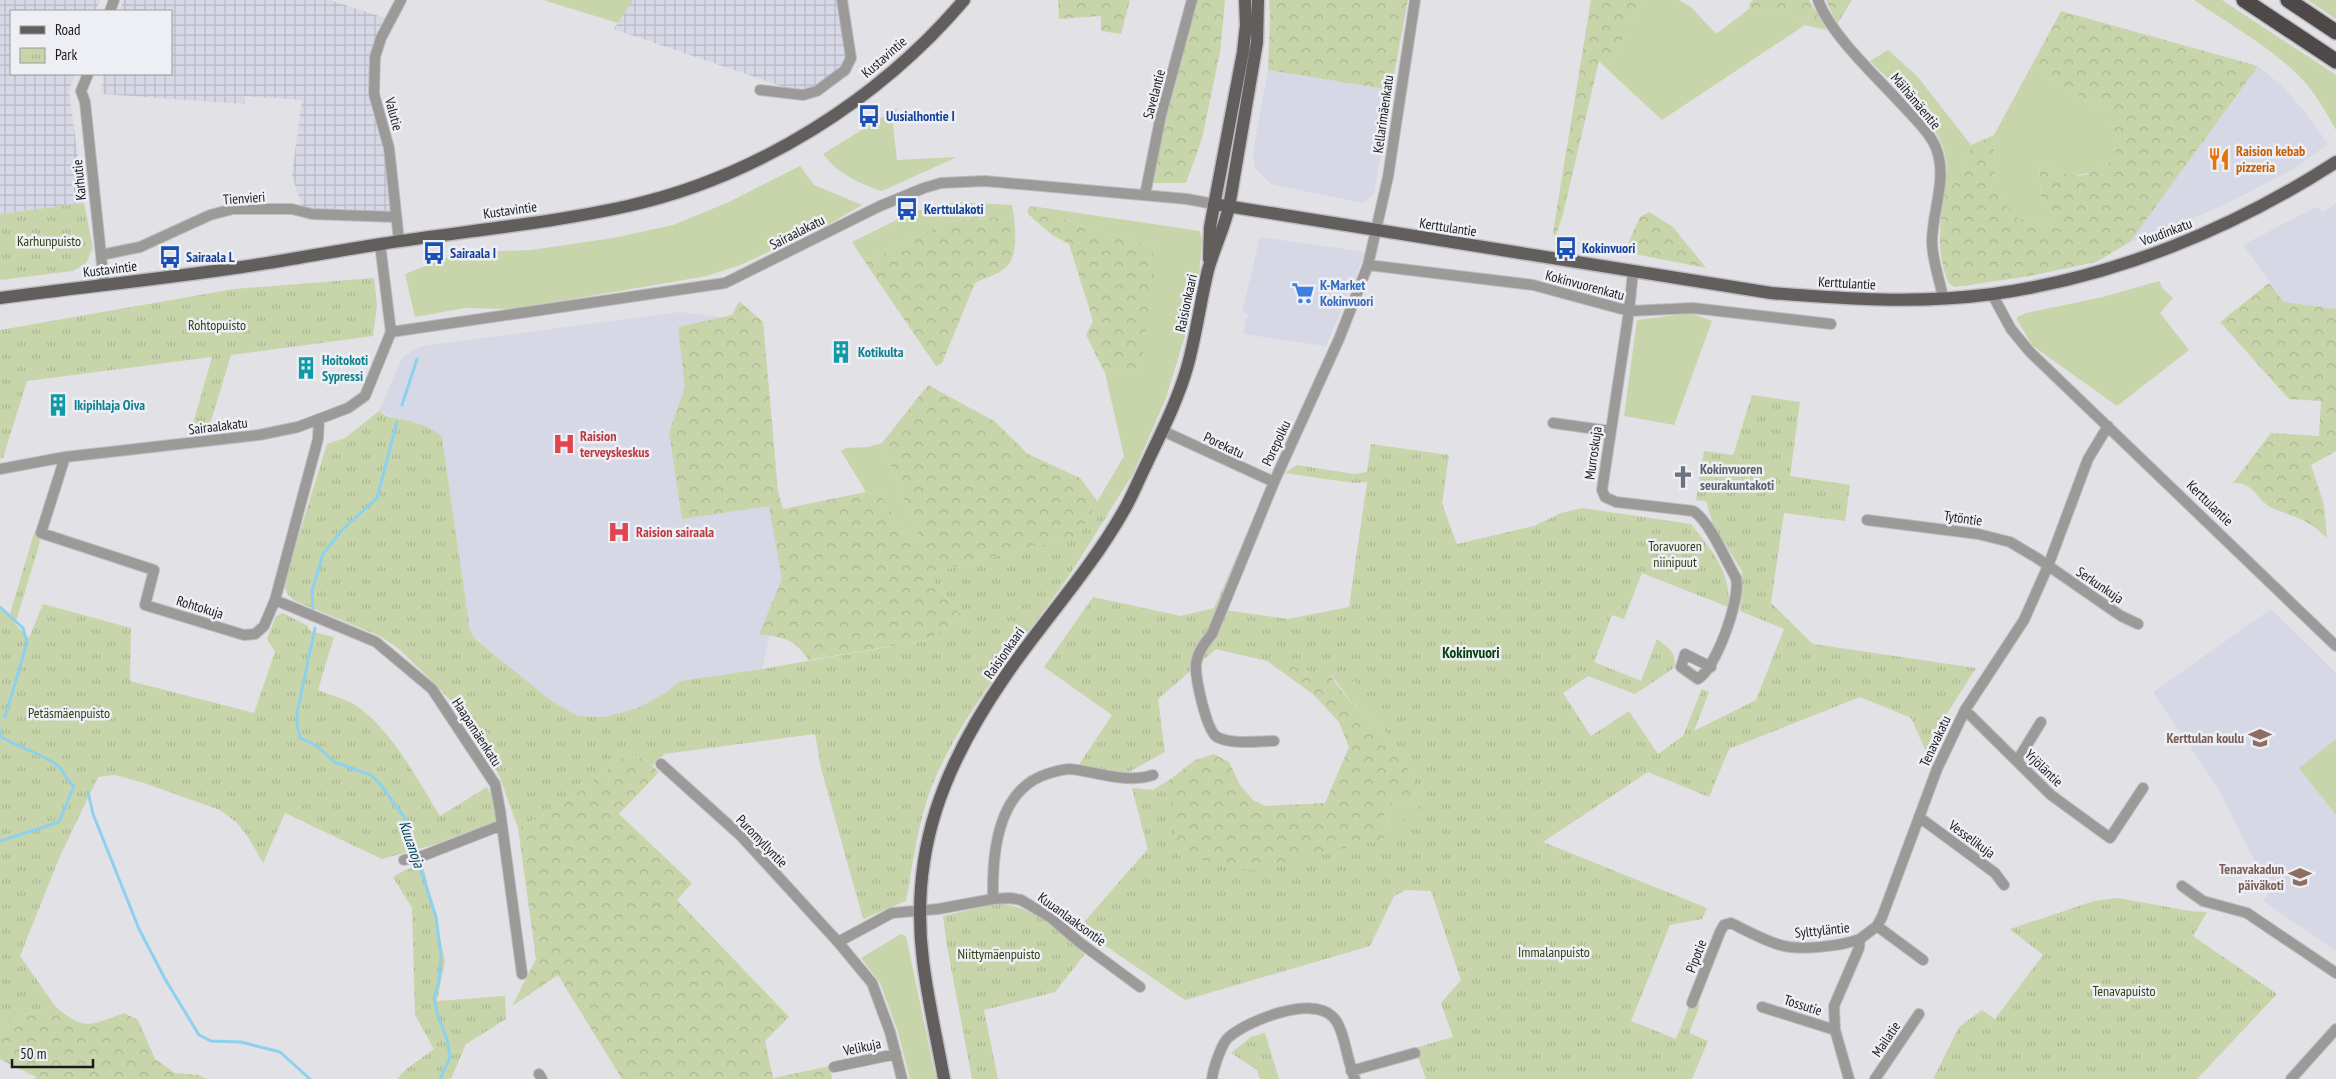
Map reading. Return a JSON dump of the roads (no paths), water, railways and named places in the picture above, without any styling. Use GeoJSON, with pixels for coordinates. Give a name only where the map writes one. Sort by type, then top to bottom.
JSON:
{"type":"FeatureCollection","features":[{"type":"Feature","properties":{"kind":"highway"},"geometry":{"type":"LineString","coordinates":[[2244,0],[2336,61]]}},
{"type":"Feature","properties":{"kind":"highway"},"geometry":{"type":"LineString","coordinates":[[2288,0],[2336,32]]}},
{"type":"Feature","properties":{"kind":"main road","name":"Kustavintie"},"geometry":{"type":"LineString","coordinates":[[0,298],[242,267],[398,241],[586,215],[673,194],[714,179],[794,140],[856,100],[920,45],[964,0]]}},
{"type":"Feature","properties":{"kind":"main road","name":"Raisionkaari"},"geometry":{"type":"LineString","coordinates":[[1209,268],[1210,227],[1243,52],[1246,25],[1245,0]]}},
{"type":"Feature","properties":{"kind":"main road","name":"Raisionkaari"},"geometry":{"type":"LineString","coordinates":[[944,1079],[923,960],[920,910],[925,857],[939,800],[959,750],[1006,676],[1119,519],[1163,431],[1186,370],[1209,268],[1224,229],[1229,207],[1257,42],[1258,0]]}},
{"type":"Feature","properties":{"kind":"main road","name":"Voudinkatu"},"geometry":{"type":"LineString","coordinates":[[1992,294],[2056,282],[2141,258],[2247,214],[2286,193],[2336,162]]}},
{"type":"Feature","properties":{"kind":"main road","name":"Kerttulantie"},"geometry":{"type":"LineString","coordinates":[[1214,204],[1771,293],[1852,300],[1943,298],[1992,294]]}},
{"type":"Feature","properties":{"kind":"street","name":"Valutie"},"geometry":{"type":"LineString","coordinates":[[398,241],[389,148],[374,94],[375,57],[381,38],[402,0]]}},
{"type":"Feature","properties":{"kind":"street"},"geometry":{"type":"LineString","coordinates":[[760,90],[803,95],[817,91],[845,70],[850,58],[842,0]]}},
{"type":"Feature","properties":{"kind":"street","name":"Savelantie"},"geometry":{"type":"LineString","coordinates":[[1145,195],[1161,115],[1192,0]]}},
{"type":"Feature","properties":{"kind":"street","name":"Kellarimäenkatu"},"geometry":{"type":"LineString","coordinates":[[1376,231],[1388,177],[1415,0]]}},
{"type":"Feature","properties":{"kind":"street","name":"Mäihämäentie"},"geometry":{"type":"LineString","coordinates":[[1818,0],[1821,9],[1843,39],[1919,124],[1935,146],[1940,169],[1939,198],[1932,242],[1943,298]]}},
{"type":"Feature","properties":{"kind":"street","name":"Karhutie"},"geometry":{"type":"LineString","coordinates":[[88,75],[81,91],[85,102],[104,284]]}},
{"type":"Feature","properties":{"kind":"street","name":"Sairaalakatu"},"geometry":{"type":"LineString","coordinates":[[391,332],[725,283],[880,206],[941,183],[985,181],[1145,195],[1214,204]]}},
{"type":"Feature","properties":{"kind":"street","name":"Tienvieri"},"geometry":{"type":"LineString","coordinates":[[101,254],[140,247],[210,215],[233,209],[292,209],[312,214],[396,217]]}},
{"type":"Feature","properties":{"kind":"street"},"geometry":{"type":"LineString","coordinates":[[1368,265],[1376,231]]}},
{"type":"Feature","properties":{"kind":"street","name":"Sairaalakatu"},"geometry":{"type":"LineString","coordinates":[[0,469],[18,464],[65,457],[259,435],[298,427],[348,408],[364,396],[391,332],[380,244]]}},
{"type":"Feature","properties":{"kind":"street","name":"Kokinvuorenkatu"},"geometry":{"type":"LineString","coordinates":[[1368,265],[1533,285],[1629,311],[1693,308],[1831,324]]}},
{"type":"Feature","properties":{"kind":"street","name":"Porepolku"},"geometry":{"type":"LineString","coordinates":[[1274,741],[1227,741],[1215,736],[1208,726],[1196,666],[1200,649],[1212,634],[1274,482],[1339,339],[1368,265]]}},
{"type":"Feature","properties":{"kind":"street","name":"Murroskuja"},"geometry":{"type":"LineString","coordinates":[[1633,271],[1629,311],[1602,490],[1605,497],[1616,502],[1692,511],[1698,514],[1736,578],[1738,586],[1730,617],[1711,667]]}},
{"type":"Feature","properties":{"kind":"street","name":"Kerttulantie"},"geometry":{"type":"LineString","coordinates":[[1992,294],[2004,318],[2020,342],[2336,646]]}},
{"type":"Feature","properties":{"kind":"street","name":"Rohtokuja"},"geometry":{"type":"LineString","coordinates":[[65,457],[42,533],[154,570],[145,605],[244,634],[255,634],[264,626],[274,600],[318,439],[319,420]]}},
{"type":"Feature","properties":{"kind":"street"},"geometry":{"type":"LineString","coordinates":[[1553,423],[1610,431]]}},
{"type":"Feature","properties":{"kind":"street","name":"Tenavakatu"},"geometry":{"type":"LineString","coordinates":[[1877,926],[1937,769],[1966,710],[2016,635],[2048,566],[2088,459],[2108,426]]}},
{"type":"Feature","properties":{"kind":"street","name":"Porekatu"},"geometry":{"type":"LineString","coordinates":[[1163,431],[1274,482]]}},
{"type":"Feature","properties":{"kind":"street","name":"Tytöntie"},"geometry":{"type":"LineString","coordinates":[[1867,520],[1996,537],[2010,542],[2048,566]]}},
{"type":"Feature","properties":{"kind":"street","name":"Serkunkuja"},"geometry":{"type":"LineString","coordinates":[[2048,566],[2121,616],[2138,624]]}},
{"type":"Feature","properties":{"kind":"street","name":"Haapamäenkatu"},"geometry":{"type":"LineString","coordinates":[[274,600],[376,642],[432,689],[495,784],[522,974]]}},
{"type":"Feature","properties":{"kind":"street","name":"Yrjöläntie"},"geometry":{"type":"LineString","coordinates":[[1966,710],[2051,795],[2110,838],[2143,788]]}},
{"type":"Feature","properties":{"kind":"street"},"geometry":{"type":"LineString","coordinates":[[2017,761],[2041,722]]}},
{"type":"Feature","properties":{"kind":"street","name":"Puromyllyntie"},"geometry":{"type":"LineString","coordinates":[[661,764],[741,836],[838,942],[872,983],[890,1032],[902,1079]]}},
{"type":"Feature","properties":{"kind":"street"},"geometry":{"type":"LineString","coordinates":[[993,899],[998,834],[1011,801],[1029,782],[1045,775],[1068,769],[1137,780],[1153,775]]}},
{"type":"Feature","properties":{"kind":"street","name":"Vesselikuja"},"geometry":{"type":"LineString","coordinates":[[1919,817],[1995,873],[2004,886]]}},
{"type":"Feature","properties":{"kind":"street"},"geometry":{"type":"LineString","coordinates":[[404,860],[425,855],[502,825]]}},
{"type":"Feature","properties":{"kind":"street"},"geometry":{"type":"LineString","coordinates":[[2182,886],[2203,901],[2247,913],[2336,973]]}},
{"type":"Feature","properties":{"kind":"street","name":"Kuuanlaaksontie"},"geometry":{"type":"LineString","coordinates":[[920,910],[1010,898],[1033,906],[1140,987]]}},
{"type":"Feature","properties":{"kind":"street"},"geometry":{"type":"LineString","coordinates":[[838,942],[892,913],[920,910]]}},
{"type":"Feature","properties":{"kind":"street","name":"Sylttyläntie"},"geometry":{"type":"LineString","coordinates":[[1731,923],[1780,945],[1794,948],[1849,943],[1860,939]]}},
{"type":"Feature","properties":{"kind":"street","name":"Pipotie"},"geometry":{"type":"LineString","coordinates":[[1692,1003],[1720,932],[1724,926],[1731,923]]}},
{"type":"Feature","properties":{"kind":"street"},"geometry":{"type":"LineString","coordinates":[[1849,1079],[1835,1030],[1834,1006],[1859,948],[1860,939],[1877,926],[1923,960]]}},
{"type":"Feature","properties":{"kind":"street","name":"Tossutie"},"geometry":{"type":"LineString","coordinates":[[1762,1007],[1835,1030]]}},
{"type":"Feature","properties":{"kind":"street"},"geometry":{"type":"LineString","coordinates":[[1212,1079],[1227,1038],[1256,1021],[1274,1014],[1300,1009],[1322,1009],[1334,1018],[1353,1075],[1415,1053]]}},
{"type":"Feature","properties":{"kind":"street","name":"Mailatie"},"geometry":{"type":"LineString","coordinates":[[1875,1079],[1919,1014]]}},
{"type":"Feature","properties":{"kind":"street"},"geometry":{"type":"LineString","coordinates":[[2291,1079],[2336,1029]]}},
{"type":"Feature","properties":{"kind":"street","name":"Velikuja"},"geometry":{"type":"LineString","coordinates":[[834,1067],[896,1054]]}},
{"type":"Feature","properties":{"kind":"waterway","name":"Kuuanoja"},"geometry":{"type":"LineString","coordinates":[[402,405],[417,359]]}},
{"type":"Feature","properties":{"kind":"waterway","name":"Kuuanoja"},"geometry":{"type":"LineString","coordinates":[[313,611],[312,591],[323,554],[344,528],[377,498],[397,422]]}},
{"type":"Feature","properties":{"kind":"waterway"},"geometry":{"type":"LineString","coordinates":[[0,607],[23,628],[27,643],[5,717]]}},
{"type":"Feature","properties":{"kind":"waterway","name":"Kuuanoja"},"geometry":{"type":"LineString","coordinates":[[315,628],[297,713],[297,726],[300,738],[317,746],[334,762],[371,775],[381,785],[404,817],[436,917],[441,956],[439,981],[434,998],[437,1013],[447,1039],[450,1057],[440,1079]]}},
{"type":"Feature","properties":{"kind":"waterway"},"geometry":{"type":"LineString","coordinates":[[0,730],[0,736],[57,765],[74,786],[59,822],[0,841]]}},
{"type":"Feature","properties":{"kind":"waterway"},"geometry":{"type":"LineString","coordinates":[[88,792],[93,814],[139,929],[165,979],[199,1035],[211,1041],[241,1042],[280,1052],[310,1079]]}},
{"type":"Feature","properties":{"kind":"place","name":"Uusialhontie I"},"geometry":{"type":"Point","coordinates":[869,116]}},
{"type":"Feature","properties":{"kind":"place","name":"Raision kebab pizzeria"},"geometry":{"type":"Point","coordinates":[2219,159]}},
{"type":"Feature","properties":{"kind":"place","name":"Kerttulakoti"},"geometry":{"type":"Point","coordinates":[907,209]}},
{"type":"Feature","properties":{"kind":"place","name":"Kokinvuori"},"geometry":{"type":"Point","coordinates":[1566,248]}},
{"type":"Feature","properties":{"kind":"place","name":"Sairaala I"},"geometry":{"type":"Point","coordinates":[434,253]}},
{"type":"Feature","properties":{"kind":"place","name":"Sairaala L"},"geometry":{"type":"Point","coordinates":[170,257]}},
{"type":"Feature","properties":{"kind":"place","name":"K-Market Kokinvuori"},"geometry":{"type":"Point","coordinates":[1303,293]}},
{"type":"Feature","properties":{"kind":"place","name":"Kotikulta"},"geometry":{"type":"Point","coordinates":[841,352]}},
{"type":"Feature","properties":{"kind":"place","name":"Hoitokoti Sypressi"},"geometry":{"type":"Point","coordinates":[306,368]}},
{"type":"Feature","properties":{"kind":"place","name":"Ikipihlaja Oiva"},"geometry":{"type":"Point","coordinates":[58,405]}},
{"type":"Feature","properties":{"kind":"place","name":"Raision terveyskeskus"},"geometry":{"type":"Point","coordinates":[564,444]}},
{"type":"Feature","properties":{"kind":"place","name":"Kokinvuoren seurakuntakoti"},"geometry":{"type":"Point","coordinates":[1683,477]}},
{"type":"Feature","properties":{"kind":"place","name":"Raision sairaala"},"geometry":{"type":"Point","coordinates":[619,532]}},
{"type":"Feature","properties":{"kind":"place","name":"Kerttulan koulu"},"geometry":{"type":"Point","coordinates":[2260,738]}},
{"type":"Feature","properties":{"kind":"place","name":"Tenavakadun päiväkoti"},"geometry":{"type":"Point","coordinates":[2300,877]}},
{"type":"Feature","properties":{"kind":"district","name":"Kokinvuori"},"geometry":{"type":"Point","coordinates":[1471,652]}},
{"type":"Feature","properties":{"kind":"park label","name":"Karhunpuisto"},"geometry":{"type":"Point","coordinates":[49,241]}},
{"type":"Feature","properties":{"kind":"park label","name":"Rohtopuisto"},"geometry":{"type":"Point","coordinates":[217,325]}},
{"type":"Feature","properties":{"kind":"park label","name":"Toravuoren niinipuut"},"geometry":{"type":"Point","coordinates":[1675,554]}},
{"type":"Feature","properties":{"kind":"park label","name":"Petäsmäenpuisto"},"geometry":{"type":"Point","coordinates":[69,713]}},
{"type":"Feature","properties":{"kind":"park label","name":"Immalanpuisto"},"geometry":{"type":"Point","coordinates":[1554,952]}},
{"type":"Feature","properties":{"kind":"park label","name":"Niittymäenpuisto"},"geometry":{"type":"Point","coordinates":[999,954]}},
{"type":"Feature","properties":{"kind":"park label","name":"Tenavapuisto"},"geometry":{"type":"Point","coordinates":[2124,991]}}]}
